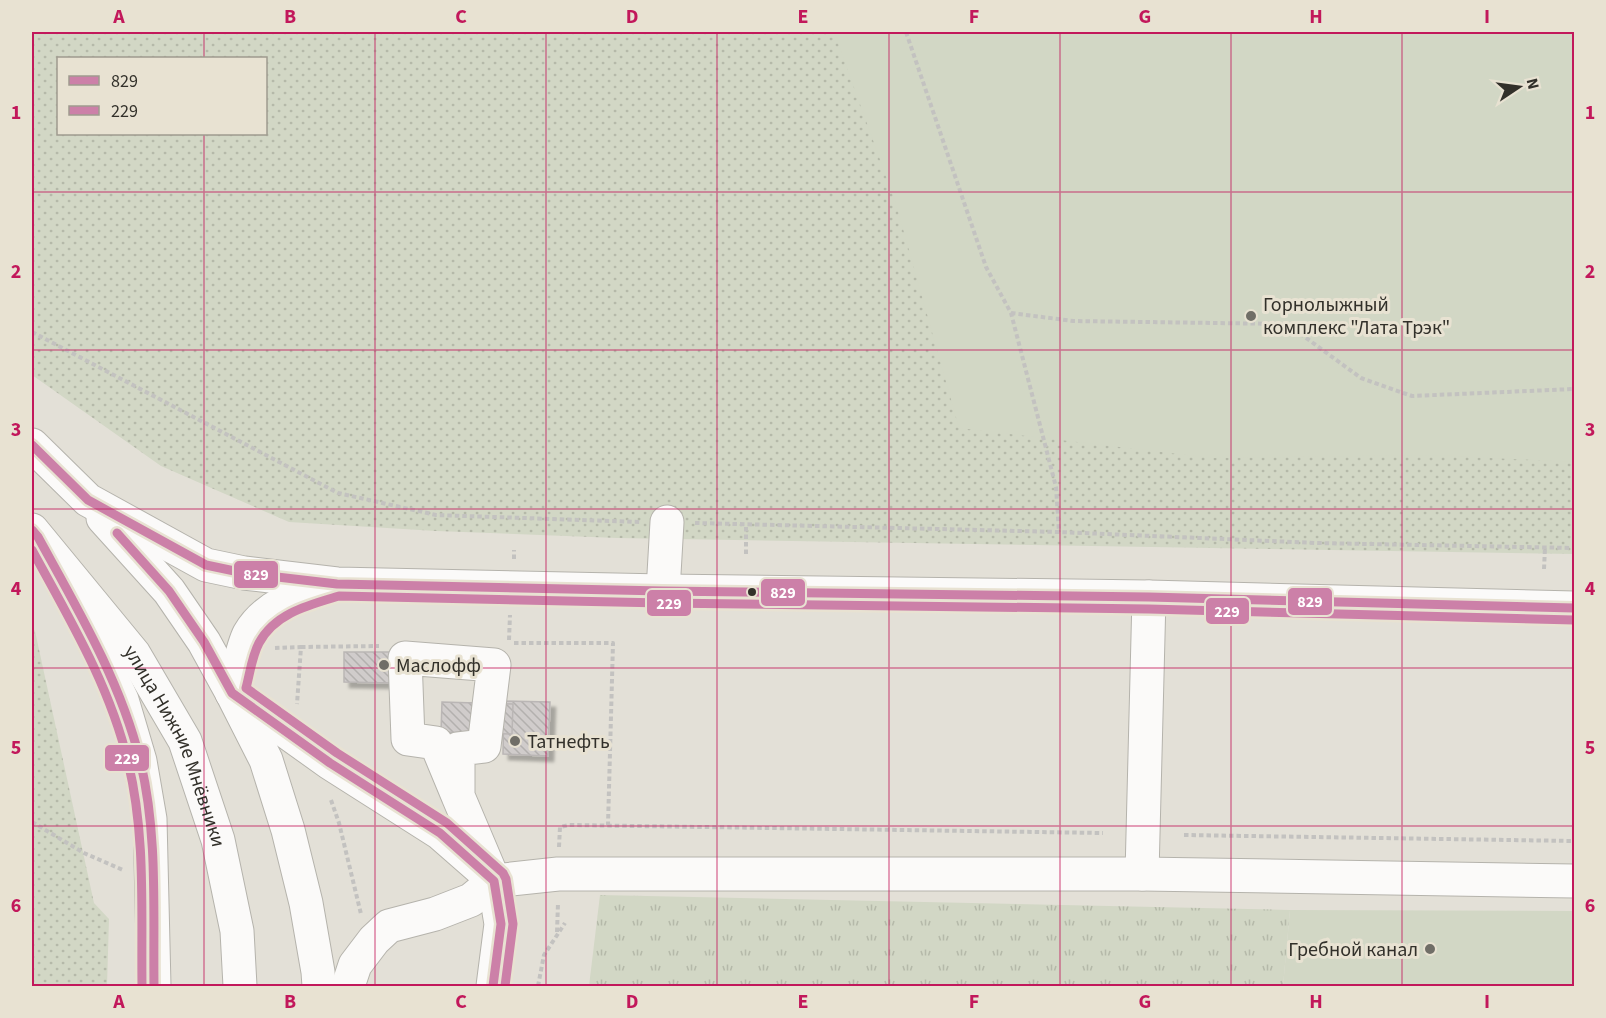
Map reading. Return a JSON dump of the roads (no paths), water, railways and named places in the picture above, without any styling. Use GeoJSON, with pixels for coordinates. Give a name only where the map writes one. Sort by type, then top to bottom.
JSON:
{"type":"FeatureCollection","features":[{"type":"Feature","properties":{"kind":"main road"},"geometry":{"type":"LineString","coordinates":[[32,445],[88,500],[169,591],[204,642],[232,693],[266,760],[288,830],[306,903],[319,987]]}},
{"type":"Feature","properties":{"kind":"main road"},"geometry":{"type":"LineString","coordinates":[[88,500],[207,565],[244,573],[337,584],[1149,597],[1575,608]]}},
{"type":"Feature","properties":{"kind":"main road"},"geometry":{"type":"LineString","coordinates":[[663,591],[667,522]]}},
{"type":"Feature","properties":{"kind":"main road"},"geometry":{"type":"LineString","coordinates":[[35,534],[85,623],[122,700],[140,760],[150,819],[154,987]]}},
{"type":"Feature","properties":{"kind":"main road","name":"улица Нижние Мнёвники"},"geometry":{"type":"LineString","coordinates":[[35,534],[134,654],[185,741],[218,840],[237,931],[240,987]]}},
{"type":"Feature","properties":{"kind":"main road"},"geometry":{"type":"LineString","coordinates":[[232,693],[248,635],[264,615],[291,598],[337,584]]}},
{"type":"Feature","properties":{"kind":"main road"},"geometry":{"type":"LineString","coordinates":[[1142,874],[1149,597]]}},
{"type":"Feature","properties":{"kind":"main road"},"geometry":{"type":"LineString","coordinates":[[232,693],[330,763],[440,833],[494,880]]}},
{"type":"Feature","properties":{"kind":"main road"},"geometry":{"type":"LineString","coordinates":[[458,796],[494,880],[501,924],[493,987]]}},
{"type":"Feature","properties":{"kind":"main road"},"geometry":{"type":"LineString","coordinates":[[348,987],[355,965],[374,940],[389,926],[435,914],[471,900],[494,880],[568,873],[1142,874],[1575,881]]}},
{"type":"Feature","properties":{"kind":"place","name":"Горнолыжный комплекс \"Лата Трэк\""},"geometry":{"type":"Point","coordinates":[1251,316]}},
{"type":"Feature","properties":{"kind":"place","name":"Маслофф"},"geometry":{"type":"Point","coordinates":[384,665]}},
{"type":"Feature","properties":{"kind":"place","name":"Татнефть"},"geometry":{"type":"Point","coordinates":[515,741]}},
{"type":"Feature","properties":{"kind":"place","name":"Гребной канал"},"geometry":{"type":"Point","coordinates":[1430,949]}}]}
